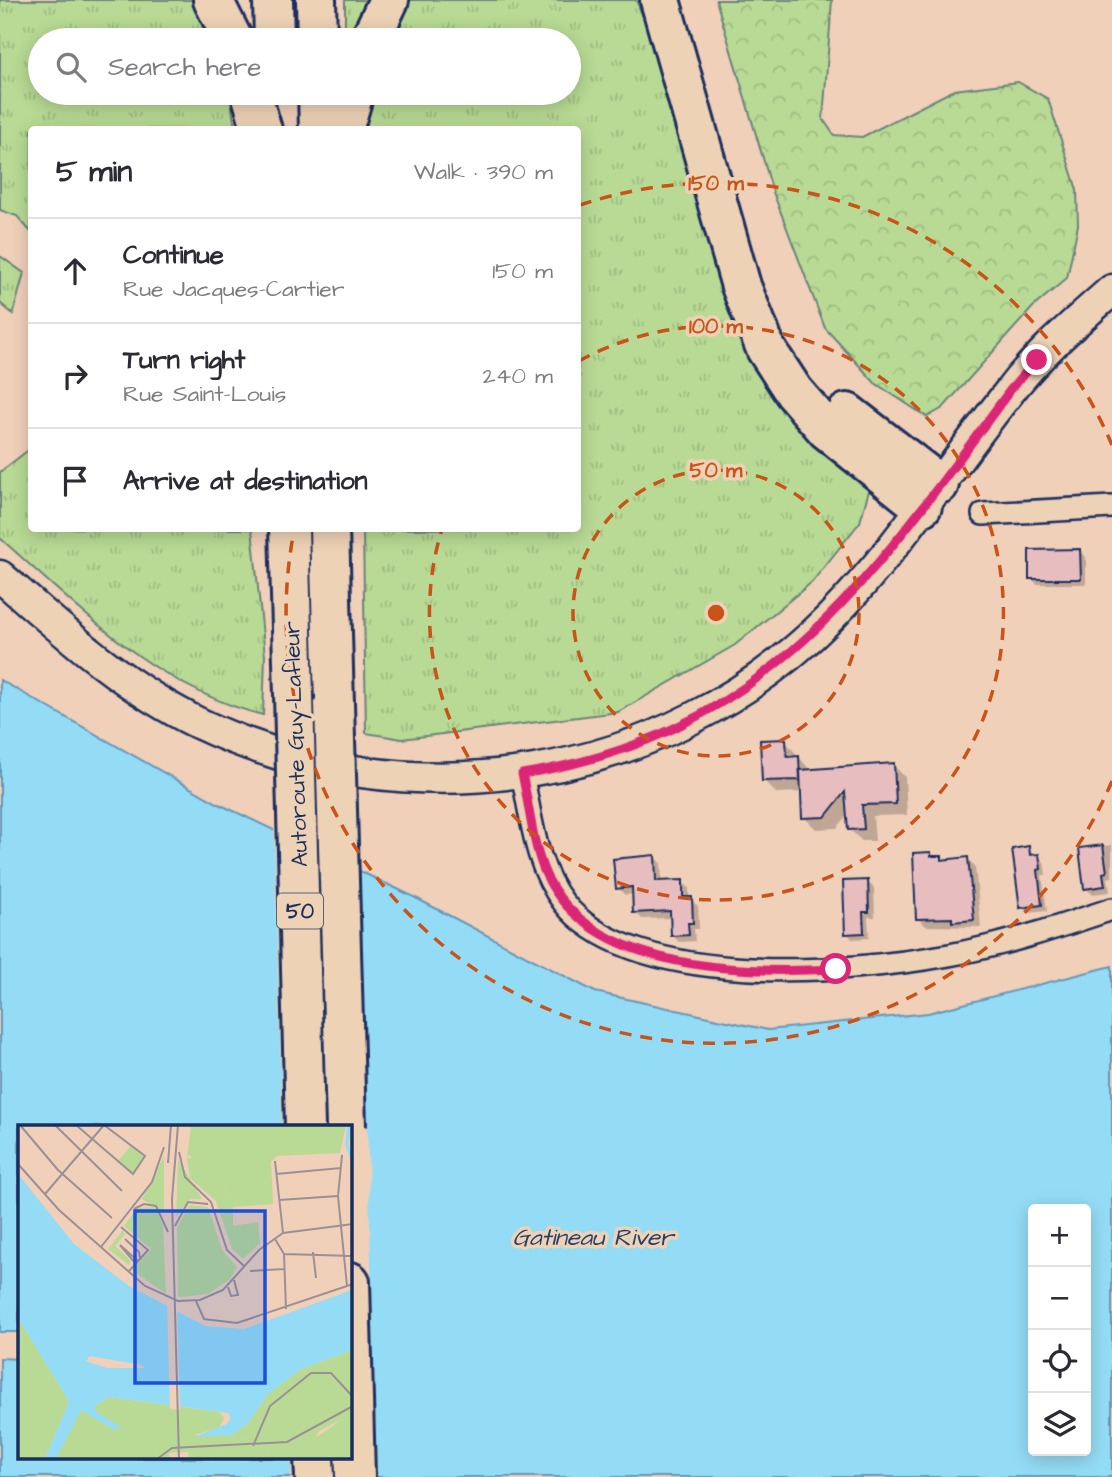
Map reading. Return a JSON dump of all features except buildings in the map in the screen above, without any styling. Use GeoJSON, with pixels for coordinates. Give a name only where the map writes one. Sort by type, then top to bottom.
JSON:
{"type":"FeatureCollection","features":[{"type":"Feature","properties":{"kind":"highway"},"geometry":{"type":"LineString","coordinates":[[213,0],[227,28]]}},
{"type":"Feature","properties":{"kind":"highway"},"geometry":{"type":"LineString","coordinates":[[273,0],[274,28]]}},
{"type":"Feature","properties":{"kind":"highway"},"geometry":{"type":"LineString","coordinates":[[316,0],[317,28]]}},
{"type":"Feature","properties":{"kind":"highway"},"geometry":{"type":"LineString","coordinates":[[376,28],[389,0]]}},
{"type":"Feature","properties":{"kind":"highway"},"geometry":{"type":"LineString","coordinates":[[660,0],[741,286],[766,349],[794,392],[827,430],[931,495]]}},
{"type":"Feature","properties":{"kind":"highway"},"geometry":{"type":"LineString","coordinates":[[683,0],[771,299],[788,338],[836,403],[869,432],[931,495]]}},
{"type":"Feature","properties":{"kind":"highway"},"geometry":{"type":"LineString","coordinates":[[255,105],[261,126]]}},
{"type":"Feature","properties":{"kind":"highway"},"geometry":{"type":"LineString","coordinates":[[275,105],[276,126]]}},
{"type":"Feature","properties":{"kind":"highway"},"geometry":{"type":"LineString","coordinates":[[318,105],[319,126]]}},
{"type":"Feature","properties":{"kind":"highway"},"geometry":{"type":"LineString","coordinates":[[344,126],[350,105]]}},
{"type":"Feature","properties":{"kind":"highway","name":"Autoroute Guy-Lafleur"},"geometry":{"type":"LineString","coordinates":[[289,532],[306,1125]]}},
{"type":"Feature","properties":{"kind":"highway","name":"Autoroute Guy-Lafleur"},"geometry":{"type":"LineString","coordinates":[[329,532],[346,1125]]}},
{"type":"Feature","properties":{"kind":"highway"},"geometry":{"type":"LineString","coordinates":[[352,1360],[355,1477]]}},
{"type":"Feature","properties":{"kind":"main road"},"geometry":{"type":"LineString","coordinates":[[0,576],[81,647],[124,680],[196,722],[254,746],[338,769],[388,777],[463,779],[522,774],[573,764],[645,741],[693,718],[750,684],[793,652],[833,615],[931,495],[1011,389],[1060,336],[1112,290]]}},
{"type":"Feature","properties":{"kind":"street"},"geometry":{"type":"LineString","coordinates":[[983,513],[1112,507]]}},
{"type":"Feature","properties":{"kind":"street"},"geometry":{"type":"LineString","coordinates":[[522,774],[541,864],[564,903],[592,929],[628,947],[664,958],[723,967],[796,971],[874,967],[968,951],[1112,909]]}},
{"type":"Feature","properties":{"kind":"green space"},"geometry":{"type":"Polygon","coordinates":[[[0,0],[194,0],[212,28],[28,28],[28,105],[232,105],[235,126],[28,126],[28,229],[17,216],[0,210],[0,0]]]}},
{"type":"Feature","properties":{"kind":"green space"},"geometry":{"type":"Polygon","coordinates":[[[345,0],[369,0],[363,28],[345,28],[345,0]]]}},
{"type":"Feature","properties":{"kind":"green space"},"geometry":{"type":"Polygon","coordinates":[[[407,0],[636,0],[675,91],[718,278],[739,334],[781,403],[870,487],[860,522],[812,582],[735,645],[618,712],[402,739],[366,733],[363,532],[581,532],[581,126],[362,126],[367,105],[581,105],[581,28],[393,28],[407,0]]]}},
{"type":"Feature","properties":{"kind":"green space"},"geometry":{"type":"Polygon","coordinates":[[[716,0],[832,0],[823,119],[834,135],[862,137],[954,90],[1018,82],[1048,99],[1077,190],[1078,225],[1067,278],[1033,307],[943,408],[927,417],[875,383],[825,328],[773,192],[716,0]]]}},
{"type":"Feature","properties":{"kind":"green space"},"geometry":{"type":"Polygon","coordinates":[[[0,256],[24,273],[13,314],[0,303],[0,256]]]}},
{"type":"Feature","properties":{"kind":"green space"},"geometry":{"type":"Polygon","coordinates":[[[28,450],[28,532],[252,532],[265,656],[263,715],[225,703],[154,666],[90,618],[0,538],[0,472],[28,450]]]}},
{"type":"Feature","properties":{"kind":"water","name":"Gatineau River"},"geometry":{"type":"Polygon","coordinates":[[[0,680],[219,804],[412,896],[595,992],[768,1030],[928,1013],[1112,966],[1112,1477],[0,1477],[0,1358],[18,1359],[18,1460],[352,1460],[352,1125],[18,1125],[18,1332],[0,1332],[0,680]]]}},
{"type":"Feature","properties":{"kind":"pier"},"geometry":{"type":"Polygon","coordinates":[[[274,826],[360,867],[377,1477],[291,1477],[291,1460],[352,1460],[352,1125],[282,1125],[274,826]]]}},
{"type":"Feature","properties":{"kind":"route"},"geometry":{"type":"LineString","coordinates":[[836,969],[796,971],[723,967],[664,958],[628,947],[592,929],[573,913],[558,894],[541,864],[522,774],[594,758],[655,736],[732,696],[781,662],[820,628],[860,585],[1011,389],[1037,360]]}}]}
